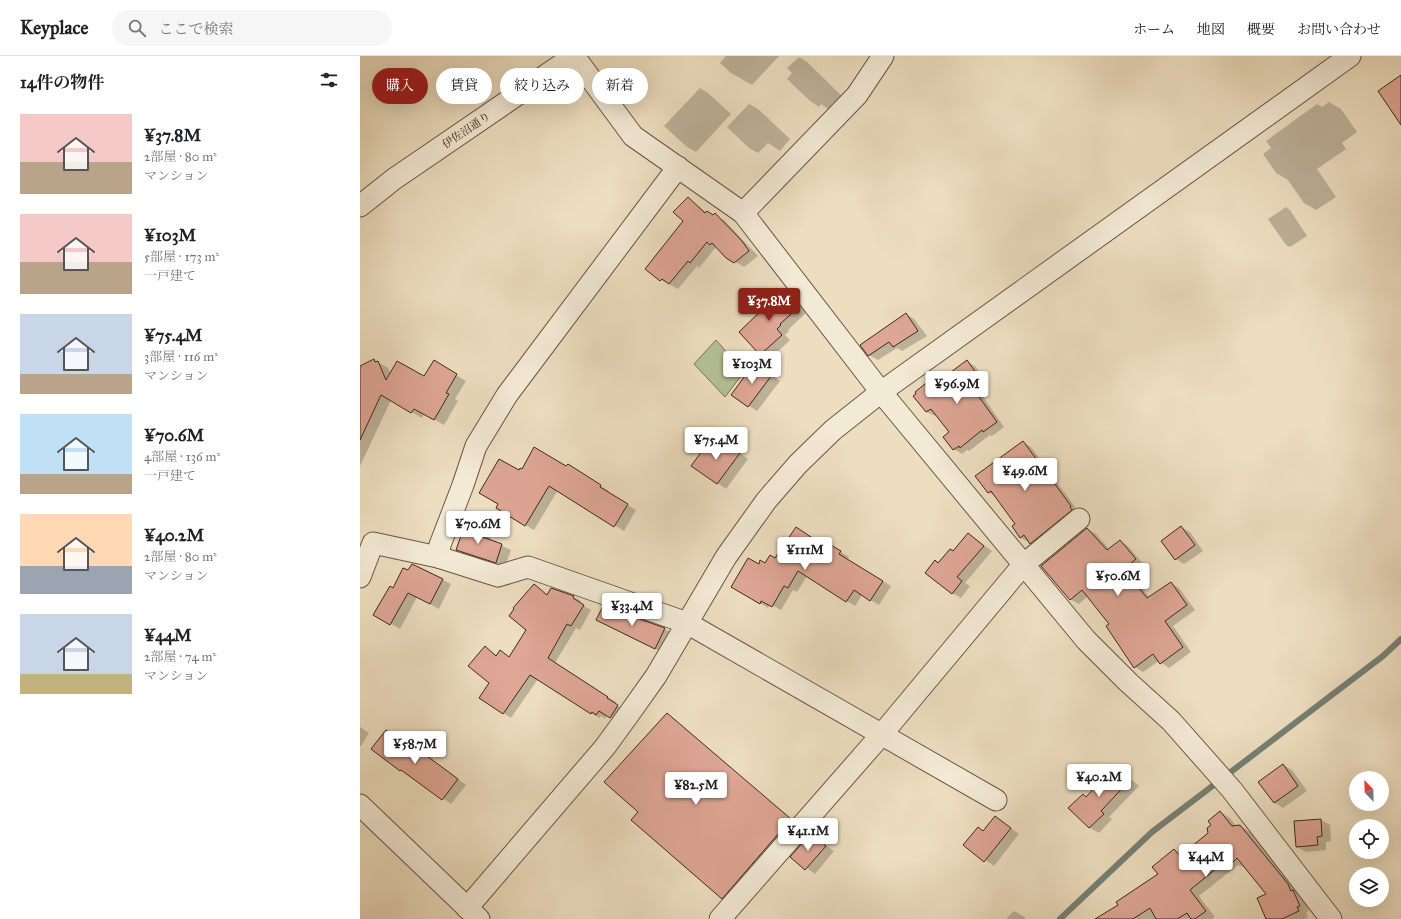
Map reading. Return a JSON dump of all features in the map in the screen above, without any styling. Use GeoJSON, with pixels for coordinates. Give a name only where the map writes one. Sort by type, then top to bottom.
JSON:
{"type":"FeatureCollection","features":[{"type":"Feature","properties":{"kind":"street"},"geometry":{"type":"LineString","coordinates":[[574,56],[633,136],[742,213],[881,392],[1023,565],[1086,640],[1128,682],[1171,721],[1227,784],[1331,919]]}},
{"type":"Feature","properties":{"kind":"street","name":"伊佐沼通り"},"geometry":{"type":"LineString","coordinates":[[360,206],[394,179],[574,56]]}},
{"type":"Feature","properties":{"kind":"street"},"geometry":{"type":"LineString","coordinates":[[742,213],[857,95],[883,56]]}},
{"type":"Feature","properties":{"kind":"street"},"geometry":{"type":"LineString","coordinates":[[360,805],[473,914],[605,747],[656,676],[726,557],[766,501],[798,464],[833,430],[881,392],[1350,56]]}},
{"type":"Feature","properties":{"kind":"street"},"geometry":{"type":"LineString","coordinates":[[438,557],[440,545],[476,446],[507,395],[678,167]]}},
{"type":"Feature","properties":{"kind":"street"},"geometry":{"type":"LineString","coordinates":[[720,919],[882,734],[1023,565],[1079,519]]}},
{"type":"Feature","properties":{"kind":"street"},"geometry":{"type":"LineString","coordinates":[[360,577],[366,541],[438,557],[498,576],[528,567],[687,623],[996,800]]}},
{"type":"Feature","properties":{"kind":"green space"},"geometry":{"type":"Polygon","coordinates":[[[716,340],[744,372],[725,397],[694,364],[716,340]]]}},
{"type":"Feature","properties":{"kind":"building"},"geometry":{"type":"Polygon","coordinates":[[[1401,75],[1401,125],[1378,91],[1401,75]]]}},
{"type":"Feature","properties":{"kind":"building"},"geometry":{"type":"Polygon","coordinates":[[[688,197],[705,213],[707,211],[713,215],[715,213],[742,241],[749,251],[734,263],[726,258],[712,243],[710,245],[707,242],[690,263],[688,261],[669,284],[662,279],[660,281],[645,269],[683,221],[673,212],[688,197]]]}},
{"type":"Feature","properties":{"kind":"building"},"geometry":{"type":"Polygon","coordinates":[[[779,288],[798,308],[780,324],[781,325],[777,329],[782,335],[760,355],[739,332],[769,303],[766,300],[779,288]]]}},
{"type":"Feature","properties":{"kind":"building"},"geometry":{"type":"Polygon","coordinates":[[[906,313],[918,331],[893,347],[889,342],[868,356],[860,345],[906,313]]]}},
{"type":"Feature","properties":{"kind":"building"},"geometry":{"type":"Polygon","coordinates":[[[374,359],[375,362],[378,361],[386,380],[397,361],[424,376],[434,360],[457,374],[446,393],[449,394],[434,420],[414,409],[411,413],[381,395],[360,440],[360,366],[374,359]]]}},
{"type":"Feature","properties":{"kind":"building"},"geometry":{"type":"Polygon","coordinates":[[[967,360],[981,380],[972,387],[997,422],[983,432],[982,430],[960,448],[959,446],[953,450],[943,437],[949,432],[931,409],[926,412],[913,396],[916,394],[915,392],[935,376],[939,381],[967,360]]]}},
{"type":"Feature","properties":{"kind":"building"},"geometry":{"type":"Polygon","coordinates":[[[755,362],[772,375],[748,407],[731,395],[755,362]]]}},
{"type":"Feature","properties":{"kind":"building"},"geometry":{"type":"Polygon","coordinates":[[[720,439],[740,453],[717,484],[691,466],[705,447],[711,451],[720,439]]]}},
{"type":"Feature","properties":{"kind":"building"},"geometry":{"type":"Polygon","coordinates":[[[1023,441],[1071,506],[1070,507],[1072,510],[1030,544],[1024,535],[1020,538],[1012,526],[1015,524],[991,491],[988,493],[975,476],[1023,441]]]}},
{"type":"Feature","properties":{"kind":"building"},"geometry":{"type":"Polygon","coordinates":[[[534,447],[566,466],[568,464],[601,485],[600,487],[628,504],[614,527],[549,486],[525,526],[496,508],[498,504],[479,493],[499,459],[519,470],[520,468],[522,469],[534,447]]]}},
{"type":"Feature","properties":{"kind":"building"},"geometry":{"type":"Polygon","coordinates":[[[465,524],[482,530],[480,536],[502,544],[496,563],[456,550],[465,524]]]}},
{"type":"Feature","properties":{"kind":"building"},"geometry":{"type":"Polygon","coordinates":[[[1181,526],[1195,545],[1175,560],[1161,541],[1181,526]]]}},
{"type":"Feature","properties":{"kind":"building"},"geometry":{"type":"Polygon","coordinates":[[[796,527],[820,543],[822,540],[841,551],[839,554],[883,581],[870,601],[854,590],[846,602],[798,571],[788,588],[784,586],[772,607],[761,601],[760,604],[731,587],[748,558],[759,564],[760,560],[765,563],[770,555],[775,558],[796,527]]]}},
{"type":"Feature","properties":{"kind":"building"},"geometry":{"type":"Polygon","coordinates":[[[1087,528],[1107,550],[1120,540],[1136,559],[1124,569],[1147,598],[1171,582],[1187,605],[1165,621],[1183,647],[1160,664],[1153,654],[1134,668],[1106,626],[1109,624],[1082,590],[1070,600],[1041,566],[1087,528]]]}},
{"type":"Feature","properties":{"kind":"building"},"geometry":{"type":"Polygon","coordinates":[[[968,533],[984,546],[957,577],[962,581],[952,594],[925,573],[935,560],[938,563],[950,549],[953,551],[968,533]]]}},
{"type":"Feature","properties":{"kind":"building"},"geometry":{"type":"Polygon","coordinates":[[[412,564],[443,579],[430,604],[408,593],[390,625],[373,615],[390,586],[393,588],[403,568],[408,570],[412,564]]]}},
{"type":"Feature","properties":{"kind":"building"},"geometry":{"type":"Polygon","coordinates":[[[534,584],[547,595],[551,588],[574,596],[573,598],[584,605],[571,626],[567,624],[548,658],[618,705],[610,718],[599,711],[596,715],[592,712],[591,714],[530,675],[503,714],[479,698],[489,683],[468,666],[485,646],[496,656],[500,650],[509,657],[526,630],[509,616],[514,609],[513,608],[534,584]]]}},
{"type":"Feature","properties":{"kind":"building"},"geometry":{"type":"Polygon","coordinates":[[[603,606],[665,628],[655,649],[596,620],[603,606]]]}},
{"type":"Feature","properties":{"kind":"building"},"geometry":{"type":"Polygon","coordinates":[[[667,713],[791,819],[722,899],[631,820],[638,812],[604,782],[667,713]]]}},
{"type":"Feature","properties":{"kind":"building"},"geometry":{"type":"Polygon","coordinates":[[[386,730],[416,754],[419,750],[458,779],[442,800],[371,749],[386,730]]]}},
{"type":"Feature","properties":{"kind":"building"},"geometry":{"type":"Polygon","coordinates":[[[1283,764],[1298,786],[1274,803],[1258,782],[1283,764]]]}},
{"type":"Feature","properties":{"kind":"building"},"geometry":{"type":"Polygon","coordinates":[[[1116,767],[1130,780],[1101,811],[1104,814],[1089,828],[1068,808],[1083,794],[1086,797],[1095,787],[1096,789],[1116,767]]]}},
{"type":"Feature","properties":{"kind":"building"},"geometry":{"type":"Polygon","coordinates":[[[1220,811],[1232,826],[1240,825],[1288,884],[1291,891],[1293,890],[1300,906],[1297,907],[1299,911],[1282,919],[1266,919],[1257,898],[1266,894],[1237,858],[1232,863],[1229,858],[1190,890],[1206,911],[1195,919],[1191,919],[1187,913],[1177,919],[1156,919],[1150,908],[1133,919],[1095,919],[1118,905],[1116,902],[1158,874],[1152,867],[1174,849],[1180,856],[1208,833],[1207,828],[1211,825],[1208,821],[1220,811]]]}},
{"type":"Feature","properties":{"kind":"building"},"geometry":{"type":"Polygon","coordinates":[[[995,816],[1011,828],[984,862],[963,845],[978,827],[983,831],[995,816]]]}},
{"type":"Feature","properties":{"kind":"building"},"geometry":{"type":"Polygon","coordinates":[[[1321,819],[1322,836],[1317,837],[1318,845],[1296,847],[1294,821],[1321,819]]]}},
{"type":"Feature","properties":{"kind":"building"},"geometry":{"type":"Polygon","coordinates":[[[811,833],[826,846],[805,870],[790,857],[811,833]]]}},
{"type":"Feature","properties":{"kind":"waterway"},"geometry":{"type":"LineString","coordinates":[[1060,919],[1152,832],[1383,656],[1401,639]]}}]}
